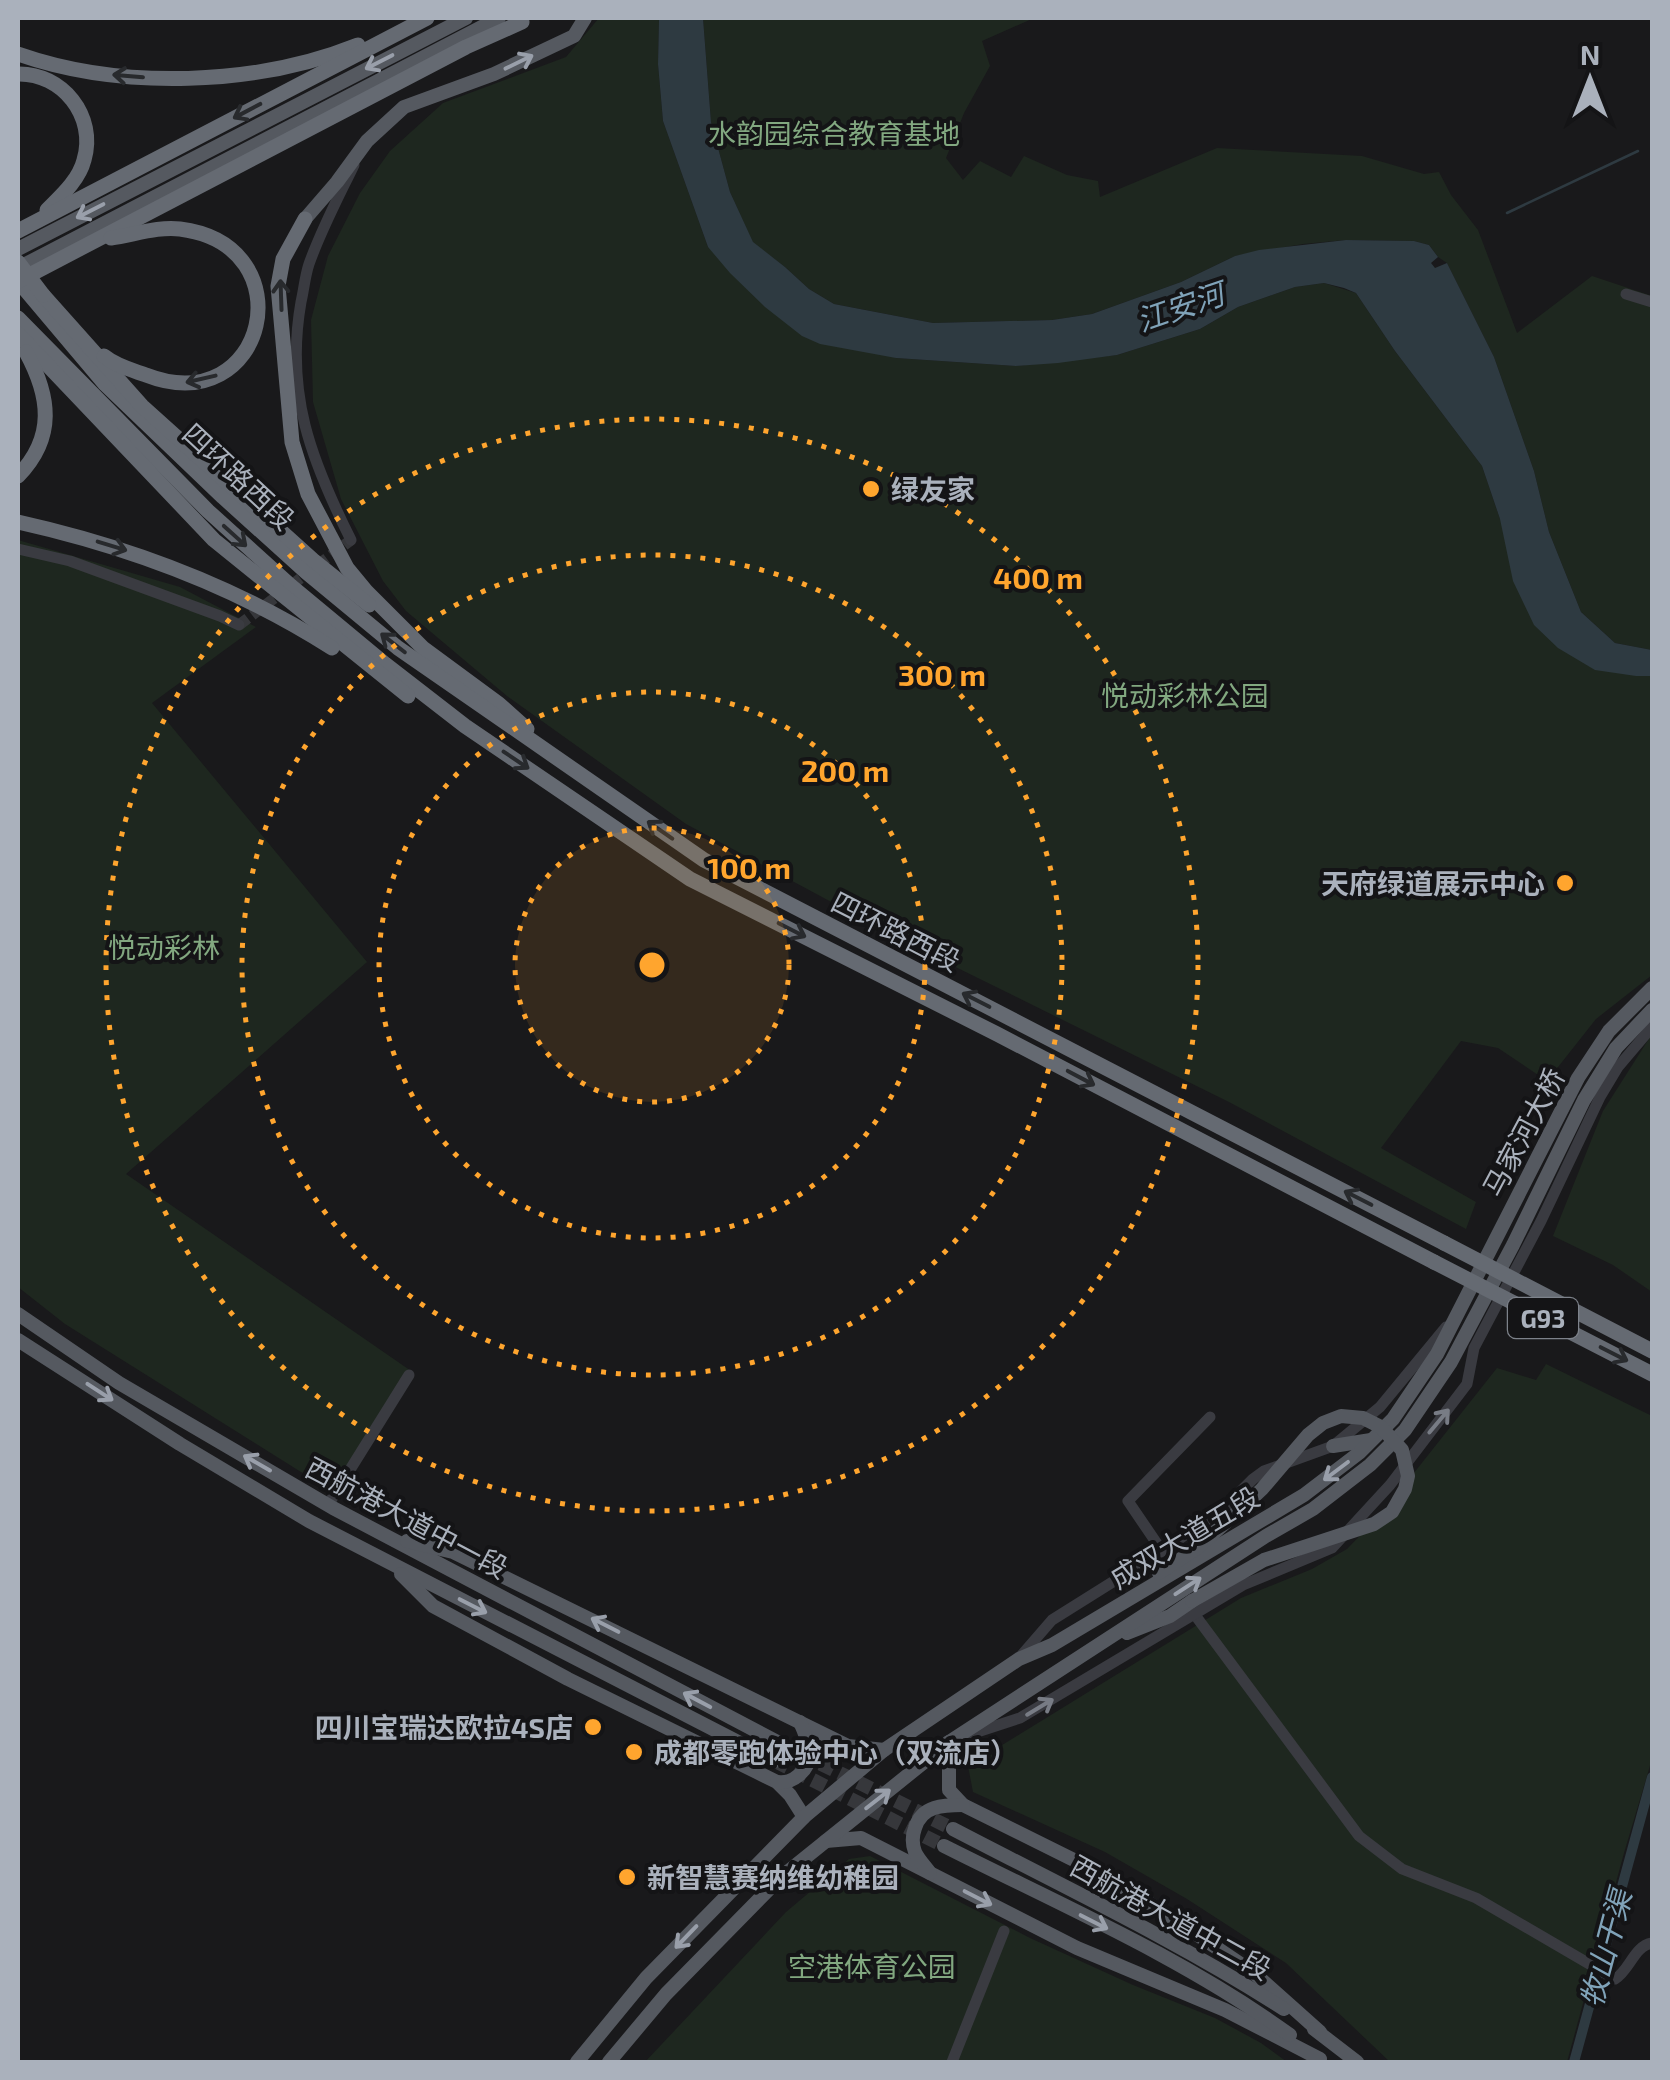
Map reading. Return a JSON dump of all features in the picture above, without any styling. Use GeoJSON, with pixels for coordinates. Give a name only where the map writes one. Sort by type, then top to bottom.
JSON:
{"type":"FeatureCollection","features":[{"type":"Feature","properties":{"kind":"highway"},"geometry":{"type":"LineString","coordinates":[[18,54],[77,70],[133,78],[230,75],[296,64],[348,49],[426,18]]}},
{"type":"Feature","properties":{"kind":"highway"},"geometry":{"type":"LineString","coordinates":[[18,231],[426,18]]}},
{"type":"Feature","properties":{"kind":"highway"},"geometry":{"type":"LineString","coordinates":[[18,281],[466,47],[527,20]]}},
{"type":"Feature","properties":{"kind":"highway"},"geometry":{"type":"LineString","coordinates":[[18,74],[52,82],[70,96],[81,110],[87,133],[85,158],[76,178],[36,221]]}},
{"type":"Feature","properties":{"kind":"highway"},"geometry":{"type":"LineString","coordinates":[[306,218],[283,259],[278,286],[292,442],[308,494],[347,568],[423,648]]}},
{"type":"Feature","properties":{"kind":"highway"},"geometry":{"type":"LineString","coordinates":[[18,265],[37,297],[112,362],[162,381],[190,383],[220,374],[241,358],[255,336],[258,292],[240,256],[221,242],[176,228],[97,240]]}},
{"type":"Feature","properties":{"kind":"highway","name":"四环路西段"},"geometry":{"type":"LineString","coordinates":[[18,281],[37,297],[104,383],[306,572],[398,648],[704,860],[1652,1352]]}},
{"type":"Feature","properties":{"kind":"highway","name":"四环路西段"},"geometry":{"type":"LineString","coordinates":[[18,318],[208,511],[385,664],[466,726],[690,878],[1652,1374]]}},
{"type":"Feature","properties":{"kind":"highway"},"geometry":{"type":"LineString","coordinates":[[75,331],[142,406],[313,560],[499,704],[572,768]]}},
{"type":"Feature","properties":{"kind":"highway"},"geometry":{"type":"LineString","coordinates":[[18,335],[214,540],[408,696]]}},
{"type":"Feature","properties":{"kind":"highway"},"geometry":{"type":"LineString","coordinates":[[18,335],[37,372],[46,418],[36,452],[18,476]]}},
{"type":"Feature","properties":{"kind":"highway"},"geometry":{"type":"LineString","coordinates":[[18,522],[115,546],[204,579],[254,602],[441,716],[466,726]]}},
{"type":"Feature","properties":{"kind":"main road"},"geometry":{"type":"LineString","coordinates":[[18,249],[466,18]]}},
{"type":"Feature","properties":{"kind":"main road"},"geometry":{"type":"LineString","coordinates":[[18,265],[499,18]]}},
{"type":"Feature","properties":{"kind":"main road"},"geometry":{"type":"LineString","coordinates":[[306,218],[366,141],[404,108],[494,74],[574,36],[585,18]]}},
{"type":"Feature","properties":{"kind":"main road","name":"马家河大桥"},"geometry":{"type":"LineString","coordinates":[[1458,1312],[1578,1078],[1609,1031],[1652,988]]}},
{"type":"Feature","properties":{"kind":"main road","name":"成双大道五段"},"geometry":{"type":"LineString","coordinates":[[610,2062],[666,1994],[780,1878],[949,1742],[1313,1509],[1370,1465],[1405,1430],[1451,1362],[1584,1100],[1616,1048],[1652,1010]]}},
{"type":"Feature","properties":{"kind":"main road","name":"成双大道五段"},"geometry":{"type":"LineString","coordinates":[[577,2062],[646,1978],[804,1817],[884,1750],[1018,1659],[1052,1645],[1304,1495],[1359,1452],[1393,1419],[1415,1388],[1458,1312]]}},
{"type":"Feature","properties":{"kind":"main road","name":"西航港大道中一段"},"geometry":{"type":"LineString","coordinates":[[18,1314],[120,1383],[328,1505],[783,1746]]}},
{"type":"Feature","properties":{"kind":"main road","name":"西航港大道中一段"},"geometry":{"type":"LineString","coordinates":[[18,1340],[309,1521],[775,1761]]}},
{"type":"Feature","properties":{"kind":"main road"},"geometry":{"type":"LineString","coordinates":[[1052,1645],[1196,1549],[1243,1507],[1323,1423],[1342,1416],[1363,1418],[1392,1436],[1402,1450],[1408,1476],[1405,1489],[1392,1512],[1374,1524],[1264,1560],[1194,1608],[1098,1644]]}},
{"type":"Feature","properties":{"kind":"main road"},"geometry":{"type":"LineString","coordinates":[[1334,1446],[1372,1440]]}},
{"type":"Feature","properties":{"kind":"main road"},"geometry":{"type":"LineString","coordinates":[[386,1536],[453,1552],[848,1746],[884,1750]]}},
{"type":"Feature","properties":{"kind":"main road"},"geometry":{"type":"LineString","coordinates":[[390,1563],[434,1606],[568,1679],[783,1784],[804,1772],[808,1763],[809,1742],[800,1722]]}},
{"type":"Feature","properties":{"kind":"main road"},"geometry":{"type":"LineString","coordinates":[[949,1742],[949,1790],[964,1804],[1094,1870],[1162,1911],[1254,1972],[1320,2032]]}},
{"type":"Feature","properties":{"kind":"main road"},"geometry":{"type":"LineString","coordinates":[[777,1782],[804,1817]]}},
{"type":"Feature","properties":{"kind":"main road"},"geometry":{"type":"LineString","coordinates":[[930,1874],[915,1852],[912,1838],[917,1820],[930,1809],[964,1804]]}},
{"type":"Feature","properties":{"kind":"main road","name":"西航港大道中二段"},"geometry":{"type":"LineString","coordinates":[[953,1829],[1221,1970],[1320,2032],[1357,2062]]}},
{"type":"Feature","properties":{"kind":"main road"},"geometry":{"type":"LineString","coordinates":[[825,1841],[860,1838],[1077,1948],[1226,2010],[1323,2061]]}},
{"type":"Feature","properties":{"kind":"main road","name":"西航港大道中二段"},"geometry":{"type":"LineString","coordinates":[[944,1846],[1253,2008],[1323,2061]]}},
{"type":"Feature","properties":{"kind":"street"},"geometry":{"type":"LineString","coordinates":[[351,540],[306,438],[296,357],[298,318],[308,268],[366,141]]}},
{"type":"Feature","properties":{"kind":"street"},"geometry":{"type":"LineString","coordinates":[[1626,294],[1652,302]]}},
{"type":"Feature","properties":{"kind":"street"},"geometry":{"type":"LineString","coordinates":[[18,549],[70,561],[239,626]]}},
{"type":"Feature","properties":{"kind":"street"},"geometry":{"type":"LineString","coordinates":[[949,1742],[1020,1718],[1194,1608],[1332,1548],[1390,1485],[1467,1384],[1478,1338],[1541,1221],[1600,1097],[1618,1067],[1652,1027]]}},
{"type":"Feature","properties":{"kind":"street"},"geometry":{"type":"LineString","coordinates":[[1018,1659],[1052,1620],[1224,1508],[1264,1471],[1334,1446],[1380,1407],[1458,1312]]}},
{"type":"Feature","properties":{"kind":"street"},"geometry":{"type":"LineString","coordinates":[[328,1505],[409,1375]]}},
{"type":"Feature","properties":{"kind":"street"},"geometry":{"type":"LineString","coordinates":[[1162,1551],[1128,1501],[1210,1417]]}},
{"type":"Feature","properties":{"kind":"street"},"geometry":{"type":"LineString","coordinates":[[1194,1608],[1359,1836],[1376,1851],[1402,1869],[1476,1898],[1615,1980],[1645,1944],[1652,1944]]}},
{"type":"Feature","properties":{"kind":"street"},"geometry":{"type":"LineString","coordinates":[[952,2062],[1004,1931]]}},
{"type":"Feature","properties":{"kind":"green space","name":"悦动彩林公园"},"geometry":{"type":"Polygon","coordinates":[[[599,18],[659,18],[663,121],[708,247],[896,358],[1016,366],[1117,355],[1200,329],[1238,307],[1295,287],[1324,283],[1356,293],[1482,466],[1500,519],[1636,676],[1652,676],[1652,975],[1596,1019],[1547,1081],[1498,1048],[1461,1041],[1381,1148],[1476,1202],[1466,1229],[1229,1102],[917,948],[686,824],[507,696],[406,611],[383,581],[341,499],[313,402],[311,320],[328,256],[360,193],[390,151],[443,103],[566,57],[599,18]]]}},
{"type":"Feature","properties":{"kind":"green space","name":"水韵园综合教育基地"},"geometry":{"type":"Polygon","coordinates":[[[703,18],[1034,18],[982,41],[990,66],[964,113],[946,158],[963,180],[980,161],[1011,177],[1024,156],[1067,175],[1098,181],[1100,197],[1217,148],[1362,156],[1424,174],[1439,172],[1478,230],[1517,333],[1592,276],[1652,296],[1652,650],[1615,643],[1581,612],[1549,532],[1534,471],[1494,357],[1447,263],[1429,245],[1414,241],[1346,240],[1235,256],[1181,282],[1092,314],[1052,320],[933,323],[834,304],[809,289],[753,243],[730,192],[711,122],[703,18]]]}},
{"type":"Feature","properties":{"kind":"green space","name":"悦动彩林"},"geometry":{"type":"Polygon","coordinates":[[[18,540],[180,587],[256,627],[152,703],[367,962],[126,1174],[414,1373],[332,1488],[65,1324],[18,1287],[18,540]]]}},
{"type":"Feature","properties":{"kind":"green space"},"geometry":{"type":"Polygon","coordinates":[[[1652,1034],[1652,1292],[1613,1265],[1553,1236],[1603,1111],[1652,1034]]]}},
{"type":"Feature","properties":{"kind":"green space"},"geometry":{"type":"Polygon","coordinates":[[[1546,1364],[1652,1416],[1652,1759],[1567,2062],[1390,2062],[1286,1963],[1105,1852],[973,1792],[968,1766],[1241,1598],[1312,1569],[1347,1549],[1383,1512],[1497,1368],[1536,1380],[1546,1364]]]}},
{"type":"Feature","properties":{"kind":"green space","name":"空港体育公园"},"geometry":{"type":"Polygon","coordinates":[[[870,1856],[1030,1938],[1215,2018],[1287,2062],[645,2062],[786,1912],[849,1859],[870,1856]]]}},
{"type":"Feature","properties":{"kind":"water","name":"江安河"},"geometry":{"type":"Polygon","coordinates":[[[659,18],[703,18],[711,122],[730,192],[753,242],[809,289],[834,304],[933,323],[1052,320],[1092,314],[1259,250],[1346,240],[1414,241],[1429,245],[1438,257],[1431,263],[1435,268],[1447,263],[1494,357],[1534,471],[1549,532],[1581,612],[1615,643],[1652,650],[1652,676],[1595,670],[1558,648],[1534,625],[1513,581],[1500,519],[1482,466],[1356,293],[1344,288],[1324,283],[1295,287],[1238,307],[1200,329],[1117,355],[1058,363],[1016,366],[896,358],[820,344],[802,336],[765,307],[708,247],[663,121],[659,18]]]}},
{"type":"Feature","properties":{"kind":"waterway"},"geometry":{"type":"LineString","coordinates":[[1507,213],[1638,151]]}},
{"type":"Feature","properties":{"kind":"waterway","name":"牧山干渠"},"geometry":{"type":"LineString","coordinates":[[1574,2062],[1652,1777]]}},
{"type":"Feature","properties":{"kind":"tunnel"},"geometry":{"type":"LineString","coordinates":[[239,625],[351,540]]}},
{"type":"Feature","properties":{"kind":"tunnel"},"geometry":{"type":"LineString","coordinates":[[783,1745],[953,1829]]}},
{"type":"Feature","properties":{"kind":"tunnel"},"geometry":{"type":"LineString","coordinates":[[775,1761],[944,1846]]}},
{"type":"Feature","properties":{"kind":"place","name":"绿友家"},"geometry":{"type":"Point","coordinates":[871,489]}},
{"type":"Feature","properties":{"kind":"place","name":"天府绿道展示中心"},"geometry":{"type":"Point","coordinates":[1565,883]}},
{"type":"Feature","properties":{"kind":"place","name":"四川宝瑞达欧拉4S店"},"geometry":{"type":"Point","coordinates":[593,1727]}},
{"type":"Feature","properties":{"kind":"place","name":"成都零跑体验中心（双流店）"},"geometry":{"type":"Point","coordinates":[634,1752]}},
{"type":"Feature","properties":{"kind":"place","name":"新智慧赛纳维幼稚园"},"geometry":{"type":"Point","coordinates":[627,1877]}}]}
